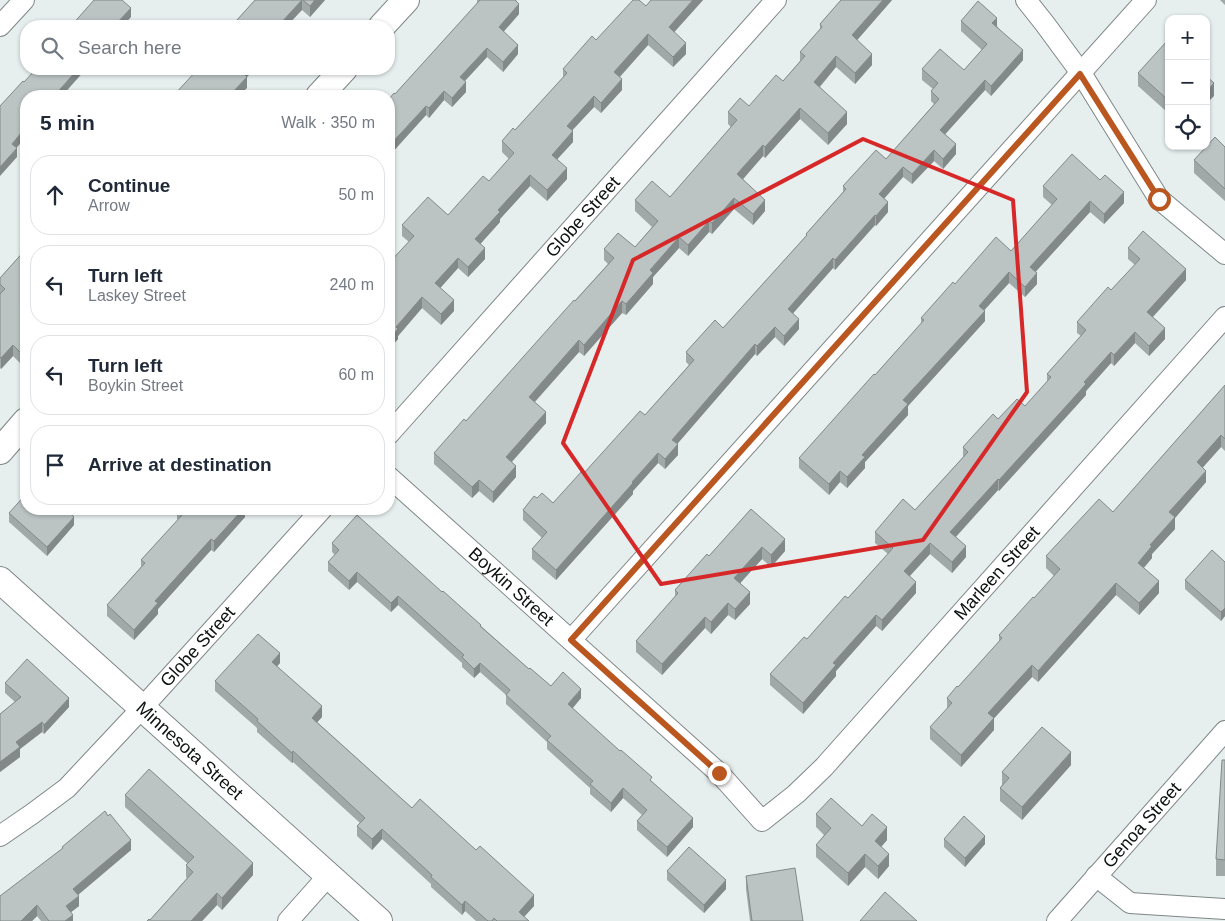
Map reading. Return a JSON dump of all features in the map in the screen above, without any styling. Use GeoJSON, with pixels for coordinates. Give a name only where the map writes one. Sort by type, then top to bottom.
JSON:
{"type":"FeatureCollection","features":[{"type":"Feature","properties":{"kind":"street"},"geometry":{"type":"LineString","coordinates":[[0,26],[24,0]]}},
{"type":"Feature","properties":{"kind":"street"},"geometry":{"type":"LineString","coordinates":[[388,20],[406,0]]}},
{"type":"Feature","properties":{"kind":"street","name":"Globe Street"},"geometry":{"type":"LineString","coordinates":[[395,427],[776,0]]}},
{"type":"Feature","properties":{"kind":"street"},"geometry":{"type":"LineString","coordinates":[[1026,0],[1080,74],[1159,199],[1225,254]]}},
{"type":"Feature","properties":{"kind":"street"},"geometry":{"type":"LineString","coordinates":[[571,640],[1146,0]]}},
{"type":"Feature","properties":{"kind":"street"},"geometry":{"type":"LineString","coordinates":[[325,90],[338,75]]}},
{"type":"Feature","properties":{"kind":"street","name":"Marleen Street"},"geometry":{"type":"LineString","coordinates":[[762,821],[796,794],[824,767],[1225,317]]}},
{"type":"Feature","properties":{"kind":"street"},"geometry":{"type":"LineString","coordinates":[[0,450],[20,428]]}},
{"type":"Feature","properties":{"kind":"street","name":"Boykin Street"},"geometry":{"type":"LineString","coordinates":[[395,482],[719,773],[762,821]]}},
{"type":"Feature","properties":{"kind":"street","name":"Globe Street"},"geometry":{"type":"LineString","coordinates":[[0,836],[67,788],[317,515]]}},
{"type":"Feature","properties":{"kind":"street","name":"Minnesota Street"},"geometry":{"type":"LineString","coordinates":[[0,580],[379,921]]}},
{"type":"Feature","properties":{"kind":"street","name":"Genoa Street"},"geometry":{"type":"LineString","coordinates":[[1058,921],[1225,731]]}},
{"type":"Feature","properties":{"kind":"street"},"geometry":{"type":"LineString","coordinates":[[288,921],[328,876]]}},
{"type":"Feature","properties":{"kind":"street"},"geometry":{"type":"LineString","coordinates":[[1096,876],[1130,912],[1225,909]]}},
{"type":"Feature","properties":{"kind":"highlighted area"},"geometry":{"type":"Polygon","coordinates":[[[863,139],[1013,200],[1027,392],[923,540],[661,584],[563,443],[633,260],[863,139]]]}},
{"type":"Feature","properties":{"kind":"building"},"geometry":{"type":"Polygon","coordinates":[[[94,0],[122,0],[131,8],[120,20],[76,20],[94,0]]]}},
{"type":"Feature","properties":{"kind":"building"},"geometry":{"type":"Polygon","coordinates":[[[255,0],[302,0],[284,20],[237,20],[255,0]]]}},
{"type":"Feature","properties":{"kind":"building"},"geometry":{"type":"Polygon","coordinates":[[[303,0],[315,0],[310,6],[303,0]]]}},
{"type":"Feature","properties":{"kind":"building"},"geometry":{"type":"Polygon","coordinates":[[[480,0],[515,0],[519,4],[499,27],[518,45],[503,62],[487,48],[460,77],[466,82],[452,98],[444,91],[429,108],[426,106],[395,140],[395,94],[480,0]]]}},
{"type":"Feature","properties":{"kind":"building"},"geometry":{"type":"Polygon","coordinates":[[[633,0],[639,0],[646,6],[651,0],[693,0],[669,27],[686,43],[673,57],[648,34],[614,72],[622,79],[601,103],[594,96],[567,126],[573,131],[552,155],[567,168],[547,190],[530,175],[475,239],[485,248],[468,267],[458,258],[435,283],[454,300],[441,314],[422,297],[396,327],[398,329],[395,332],[395,257],[414,236],[402,225],[428,197],[448,215],[483,176],[489,181],[514,153],[502,141],[513,128],[515,130],[567,73],[563,69],[592,36],[596,40],[633,0]]]}},
{"type":"Feature","properties":{"kind":"building"},"geometry":{"type":"Polygon","coordinates":[[[841,0],[883,0],[852,35],[872,54],[855,73],[836,56],[814,82],[847,112],[828,133],[800,108],[765,147],[763,145],[737,174],[765,200],[753,214],[734,198],[712,223],[709,221],[688,245],[679,237],[650,270],[653,273],[626,304],[622,301],[584,345],[579,340],[529,397],[546,412],[506,457],[516,466],[493,492],[479,480],[472,487],[434,453],[464,419],[466,421],[614,258],[604,249],[618,233],[635,247],[658,221],[635,200],[652,181],[670,197],[737,120],[728,112],[740,98],[749,106],[776,75],[783,81],[805,56],[800,52],[822,27],[820,24],[841,0]]]}},
{"type":"Feature","properties":{"kind":"building"},"geometry":{"type":"Polygon","coordinates":[[[978,1],[997,18],[992,23],[1023,50],[991,86],[985,80],[940,130],[956,144],[943,159],[934,150],[912,174],[903,167],[879,194],[888,202],[835,260],[833,258],[788,309],[799,319],[784,336],[775,327],[757,346],[755,344],[672,440],[678,444],[665,459],[658,453],[556,570],[532,549],[547,532],[523,510],[534,496],[537,498],[542,493],[553,503],[582,471],[584,473],[640,411],[645,415],[694,360],[686,352],[715,320],[723,328],[807,235],[846,189],[843,186],[876,150],[886,159],[939,99],[931,91],[938,83],[922,69],[940,49],[964,70],[987,44],[961,21],[978,1]]]}},
{"type":"Feature","properties":{"kind":"building"},"geometry":{"type":"Polygon","coordinates":[[[1165,43],[1165,97],[1138,73],[1165,43]]]}},
{"type":"Feature","properties":{"kind":"building"},"geometry":{"type":"Polygon","coordinates":[[[30,75],[73,75],[59,90],[20,90],[20,134],[12,144],[17,148],[0,167],[0,106],[30,75]]]}},
{"type":"Feature","properties":{"kind":"building"},"geometry":{"type":"Polygon","coordinates":[[[192,75],[245,75],[247,77],[235,90],[179,90],[192,75]]]}},
{"type":"Feature","properties":{"kind":"building"},"geometry":{"type":"Polygon","coordinates":[[[1210,80],[1214,83],[1210,88],[1210,80]]]}},
{"type":"Feature","properties":{"kind":"building"},"geometry":{"type":"Polygon","coordinates":[[[1215,137],[1225,147],[1225,189],[1194,160],[1203,150],[1210,150],[1210,142],[1215,137]]]}},
{"type":"Feature","properties":{"kind":"building"},"geometry":{"type":"Polygon","coordinates":[[[1072,154],[1100,180],[1105,175],[1124,192],[1104,214],[1090,201],[1030,267],[1037,273],[1025,287],[1009,272],[979,306],[985,311],[903,400],[908,404],[862,455],[865,457],[847,477],[840,471],[829,484],[799,458],[924,320],[921,318],[953,282],[955,284],[996,237],[1011,251],[1057,199],[1043,186],[1072,154]]]}},
{"type":"Feature","properties":{"kind":"building"},"geometry":{"type":"Polygon","coordinates":[[[1143,231],[1186,269],[1147,312],[1165,328],[1149,346],[1135,332],[1114,355],[1111,352],[1084,382],[1086,384],[950,532],[966,546],[952,562],[930,543],[904,571],[916,582],[882,620],[876,615],[833,663],[836,665],[803,703],[770,674],[804,637],[807,639],[845,596],[848,598],[893,548],[875,532],[903,499],[915,510],[968,452],[963,447],[993,414],[998,419],[1017,399],[1025,406],[1051,377],[1047,374],[1086,330],[1077,322],[1108,287],[1111,290],[1140,259],[1128,248],[1143,231]]]}},
{"type":"Feature","properties":{"kind":"building"},"geometry":{"type":"Polygon","coordinates":[[[20,256],[20,352],[13,345],[1,358],[0,294],[5,289],[0,284],[0,278],[20,256]]]}},
{"type":"Feature","properties":{"kind":"building"},"geometry":{"type":"Polygon","coordinates":[[[1225,385],[1225,439],[1221,435],[1197,462],[1206,471],[1169,512],[1175,517],[1150,545],[1152,546],[1138,563],[1159,581],[1139,603],[1116,583],[1038,671],[1032,665],[988,713],[994,718],[961,755],[930,727],[952,703],[947,698],[1002,638],[999,635],[1060,569],[1046,556],[1099,499],[1113,512],[1225,385]]]}},
{"type":"Feature","properties":{"kind":"building"},"geometry":{"type":"Polygon","coordinates":[[[20,501],[20,515],[72,515],[74,517],[47,547],[9,513],[20,501]]]}},
{"type":"Feature","properties":{"kind":"building"},"geometry":{"type":"Polygon","coordinates":[[[751,509],[785,539],[771,555],[762,547],[734,578],[750,592],[735,609],[728,603],[711,622],[705,617],[662,664],[636,641],[678,593],[675,590],[707,554],[709,556],[751,509]]]}},
{"type":"Feature","properties":{"kind":"building"},"geometry":{"type":"Polygon","coordinates":[[[182,515],[238,515],[214,541],[211,539],[155,601],[158,603],[134,630],[107,605],[145,563],[141,560],[182,515]]]}},
{"type":"Feature","properties":{"kind":"building"},"geometry":{"type":"Polygon","coordinates":[[[357,515],[529,669],[551,686],[563,672],[581,689],[568,704],[652,777],[650,780],[693,818],[667,847],[637,821],[647,810],[623,788],[611,803],[590,784],[593,781],[547,740],[551,736],[506,695],[510,690],[480,663],[474,669],[462,657],[464,655],[398,596],[391,603],[357,572],[349,581],[328,562],[339,550],[332,543],[357,515]]]}},
{"type":"Feature","properties":{"kind":"building"},"geometry":{"type":"Polygon","coordinates":[[[1212,550],[1225,562],[1225,608],[1221,612],[1185,580],[1212,550]]]}},
{"type":"Feature","properties":{"kind":"building"},"geometry":{"type":"Polygon","coordinates":[[[258,634],[280,653],[272,662],[322,706],[312,718],[412,808],[420,799],[476,850],[480,846],[534,895],[519,912],[529,921],[497,921],[494,918],[492,921],[488,921],[465,901],[462,905],[382,829],[372,839],[357,826],[365,818],[215,681],[258,634]]]}},
{"type":"Feature","properties":{"kind":"building"},"geometry":{"type":"Polygon","coordinates":[[[27,659],[69,698],[44,725],[42,722],[16,742],[20,747],[0,762],[0,714],[21,697],[5,683],[27,659]]]}},
{"type":"Feature","properties":{"kind":"building"},"geometry":{"type":"Polygon","coordinates":[[[1042,727],[1071,752],[1022,807],[1000,788],[1009,778],[1002,772],[1042,727]]]}},
{"type":"Feature","properties":{"kind":"building"},"geometry":{"type":"Polygon","coordinates":[[[1222,760],[1225,760],[1225,860],[1216,859],[1222,760]]]}},
{"type":"Feature","properties":{"kind":"building"},"geometry":{"type":"Polygon","coordinates":[[[149,769],[253,863],[222,898],[217,893],[191,921],[147,921],[150,920],[193,872],[186,865],[194,857],[125,795],[149,769]]]}},
{"type":"Feature","properties":{"kind":"building"},"geometry":{"type":"Polygon","coordinates":[[[831,798],[862,826],[872,814],[887,827],[875,841],[889,854],[878,866],[865,854],[848,873],[816,845],[831,828],[816,814],[831,798]]]}},
{"type":"Feature","properties":{"kind":"building"},"geometry":{"type":"Polygon","coordinates":[[[105,811],[108,816],[110,814],[131,840],[73,889],[79,896],[66,906],[73,915],[65,921],[49,921],[37,905],[21,921],[0,921],[0,896],[63,848],[105,811]]]}},
{"type":"Feature","properties":{"kind":"building"},"geometry":{"type":"Polygon","coordinates":[[[964,816],[985,836],[965,858],[944,839],[964,816]]]}},
{"type":"Feature","properties":{"kind":"building"},"geometry":{"type":"Polygon","coordinates":[[[689,847],[726,880],[704,905],[667,871],[689,847]]]}},
{"type":"Feature","properties":{"kind":"building"},"geometry":{"type":"Polygon","coordinates":[[[795,868],[803,921],[752,921],[746,876],[795,868]]]}},
{"type":"Feature","properties":{"kind":"building"},"geometry":{"type":"Polygon","coordinates":[[[885,892],[917,921],[860,921],[885,892]]]}},
{"type":"Feature","properties":{"kind":"route"},"geometry":{"type":"LineString","coordinates":[[719,773],[571,640],[1080,74],[1159,199]]}}]}
